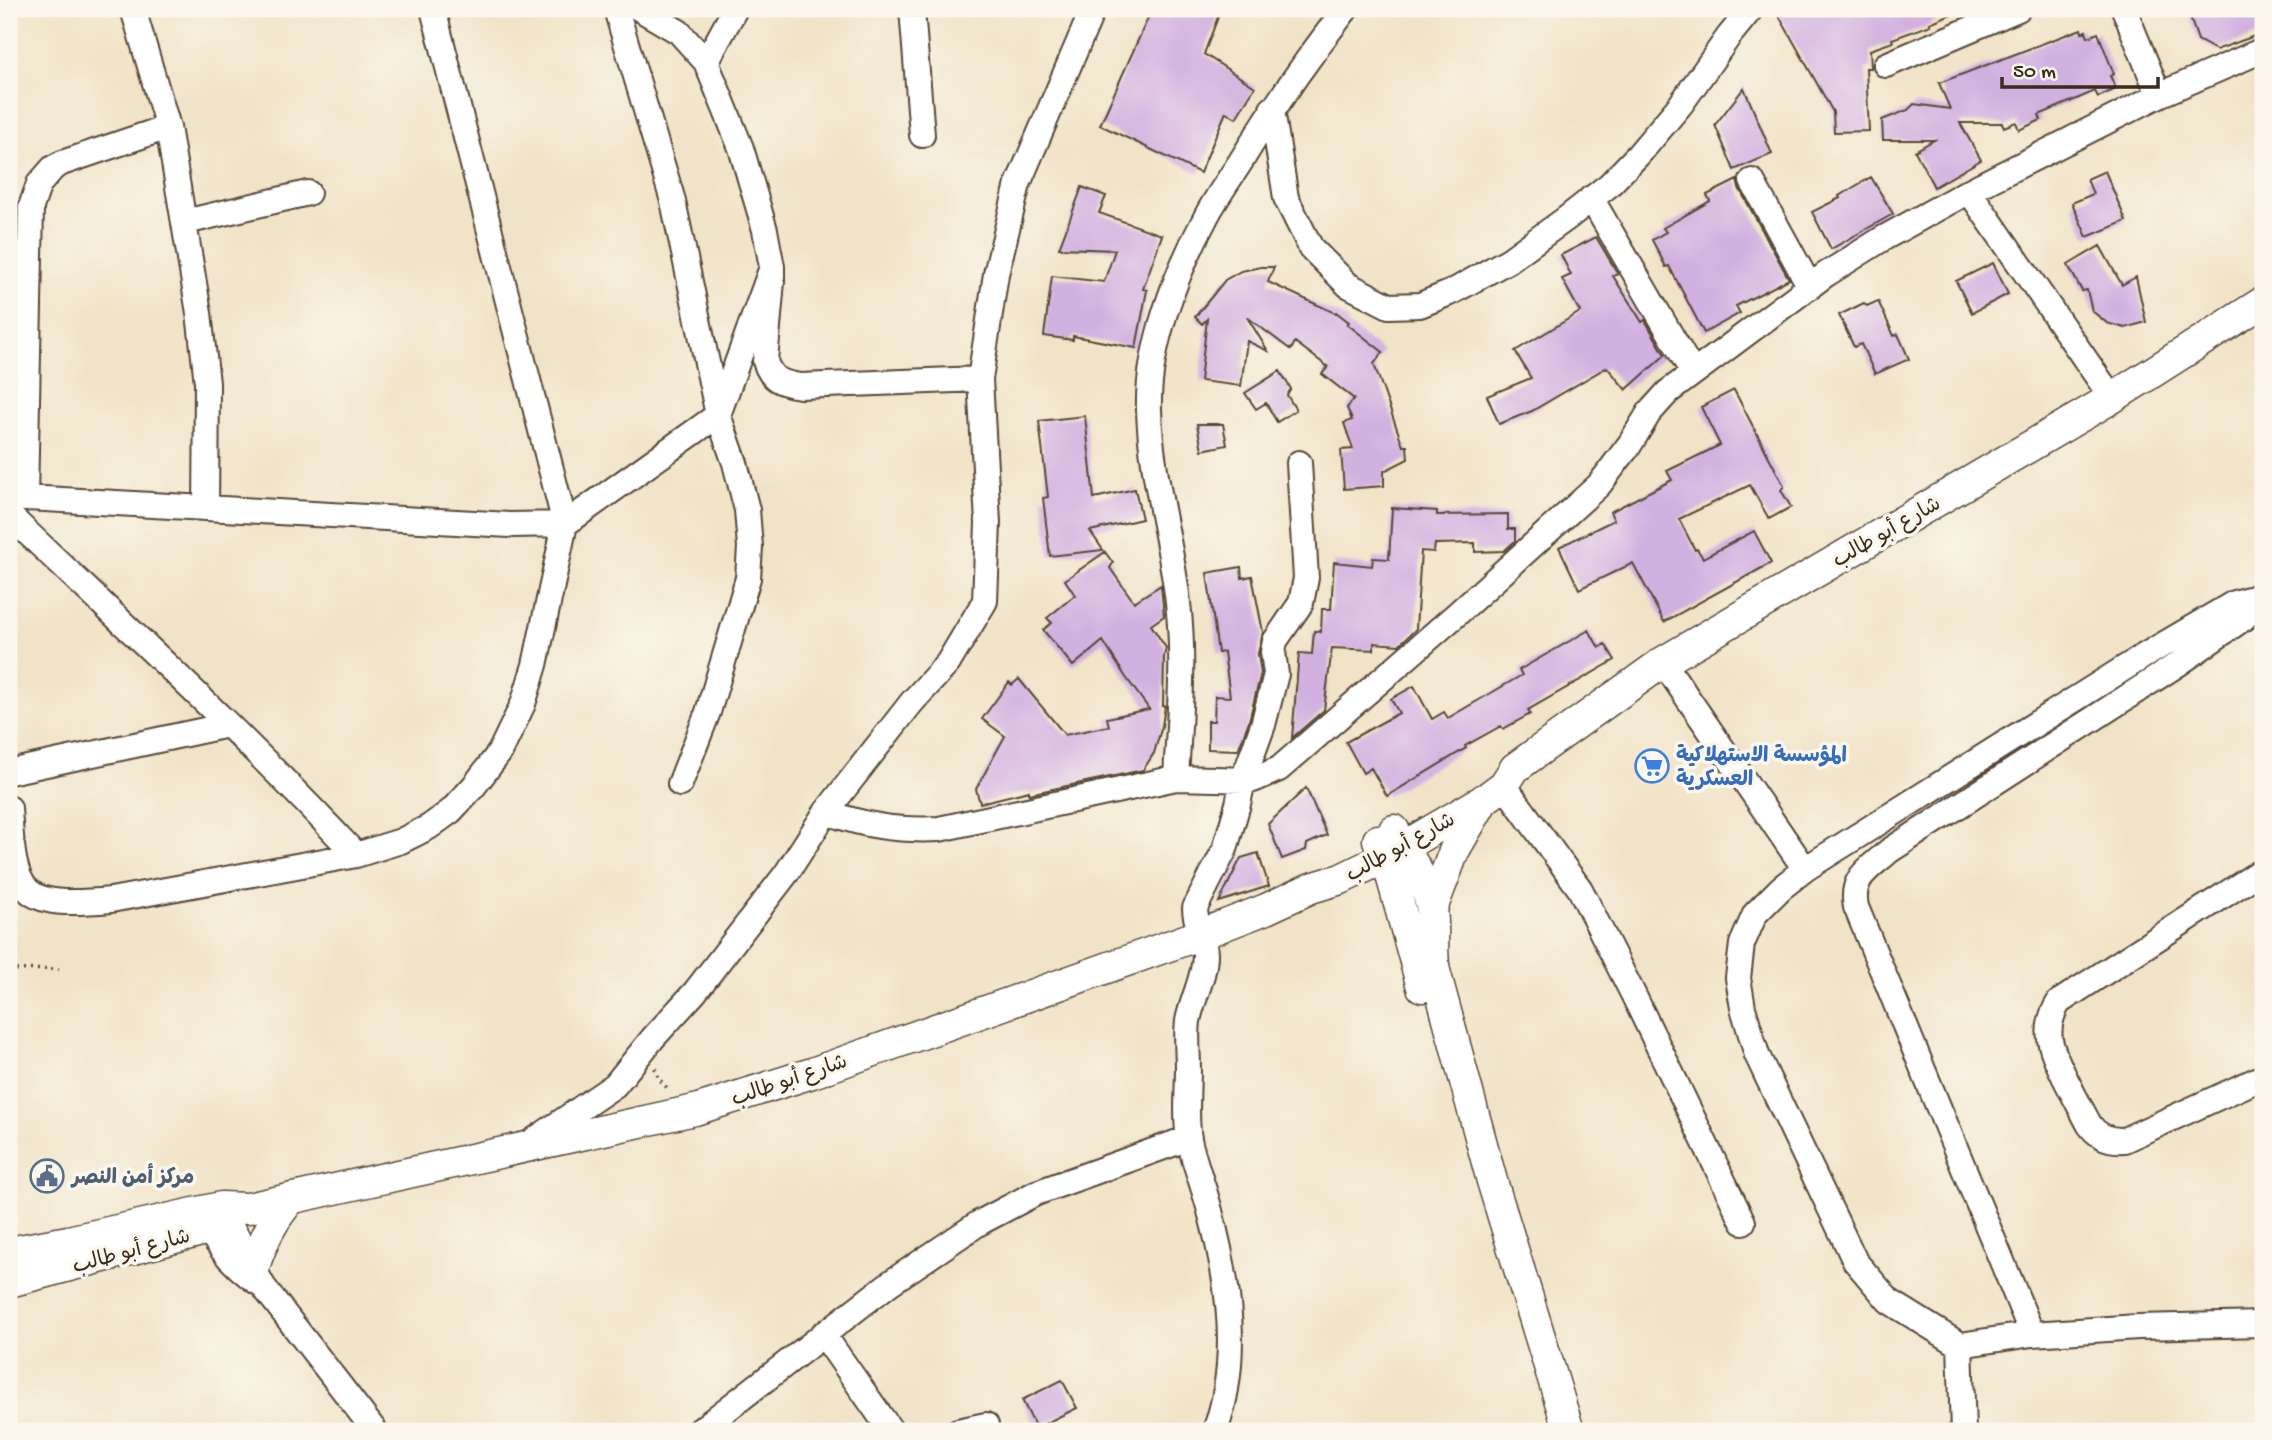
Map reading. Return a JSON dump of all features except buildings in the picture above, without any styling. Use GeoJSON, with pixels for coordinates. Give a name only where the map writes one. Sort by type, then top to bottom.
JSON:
{"type":"FeatureCollection","features":[{"type":"Feature","properties":{"kind":"street"},"geometry":{"type":"LineString","coordinates":[[134,9],[168,127],[199,313],[207,383],[206,508]]}},
{"type":"Feature","properties":{"kind":"street"},"geometry":{"type":"LineString","coordinates":[[9,808],[12,852],[17,873],[34,897],[71,904],[111,900],[356,855],[401,841],[440,819],[459,803],[500,752],[523,704],[531,678],[565,524],[433,9]]}},
{"type":"Feature","properties":{"kind":"street"},"geometry":{"type":"LineString","coordinates":[[616,9],[673,201],[718,415],[735,463],[747,510],[750,547],[748,578],[708,712],[680,784]]}},
{"type":"Feature","properties":{"kind":"street"},"geometry":{"type":"LineString","coordinates":[[640,9],[679,32],[706,62],[741,148],[765,230],[772,267],[765,361],[769,373],[788,384],[800,386],[980,379]]}},
{"type":"Feature","properties":{"kind":"street"},"geometry":{"type":"LineString","coordinates":[[706,62],[735,9]]}},
{"type":"Feature","properties":{"kind":"street"},"geometry":{"type":"LineString","coordinates":[[912,9],[922,135]]}},
{"type":"Feature","properties":{"kind":"street"},"geometry":{"type":"LineString","coordinates":[[525,1147],[615,1085],[695,992],[786,874],[826,812],[912,702],[948,663],[985,601],[988,523],[980,379],[996,274],[1017,184],[1093,9]]}},
{"type":"Feature","properties":{"kind":"street"},"geometry":{"type":"LineString","coordinates":[[1176,778],[1181,668],[1179,606],[1156,470],[1149,409],[1158,339],[1177,279],[1205,218],[1272,109],[1346,9]]}},
{"type":"Feature","properties":{"kind":"street"},"geometry":{"type":"LineString","coordinates":[[1272,109],[1286,198],[1311,248],[1348,285],[1389,306],[1420,305],[1452,292],[1509,260],[1591,198],[1639,155],[1681,104],[1751,9]]}},
{"type":"Feature","properties":{"kind":"street"},"geometry":{"type":"LineString","coordinates":[[1886,65],[2018,9]]}},
{"type":"Feature","properties":{"kind":"street"},"geometry":{"type":"LineString","coordinates":[[2124,9],[2159,95]]}},
{"type":"Feature","properties":{"kind":"street"},"geometry":{"type":"LineString","coordinates":[[826,812],[878,827],[904,830],[939,829],[1176,778],[1253,780],[1279,769],[1458,613],[1599,485],[1659,400],[1693,373],[1845,262],[1882,239],[1969,191],[2159,95],[2263,50]]}},
{"type":"Feature","properties":{"kind":"street"},"geometry":{"type":"LineString","coordinates":[[168,127],[62,163],[46,175],[35,194],[31,206],[14,504],[356,855]]}},
{"type":"Feature","properties":{"kind":"street"},"geometry":{"type":"LineString","coordinates":[[1752,181],[1810,288]]}},
{"type":"Feature","properties":{"kind":"street"},"geometry":{"type":"LineString","coordinates":[[1969,191],[2112,398]]}},
{"type":"Feature","properties":{"kind":"street"},"geometry":{"type":"LineString","coordinates":[[185,222],[308,193]]}},
{"type":"Feature","properties":{"kind":"street"},"geometry":{"type":"LineString","coordinates":[[1591,198],[1693,373]]}},
{"type":"Feature","properties":{"kind":"street"},"geometry":{"type":"LineString","coordinates":[[14,504],[206,508],[510,525],[565,524],[718,415],[772,267]]}},
{"type":"Feature","properties":{"kind":"street","name":"شارع أبو طالب"},"geometry":{"type":"LineString","coordinates":[[9,1282],[221,1216],[292,1198],[695,1110],[812,1073],[1266,909],[1311,888],[1334,867],[1390,844],[1501,784],[1663,662],[2112,398],[2263,302]]}},
{"type":"Feature","properties":{"kind":"street"},"geometry":{"type":"LineString","coordinates":[[1215,1431],[1228,1374],[1231,1333],[1210,1210],[1189,1138],[1187,1024],[1205,953],[1195,908],[1225,849],[1243,780],[1263,725],[1276,674],[1273,652],[1275,641],[1301,603],[1306,578],[1299,463]]}},
{"type":"Feature","properties":{"kind":"street"},"geometry":{"type":"LineString","coordinates":[[2263,597],[2234,603],[2142,657],[1805,869],[1781,888],[1755,915],[1742,944],[1738,978],[1749,1032],[1757,1055],[1855,1261],[1889,1301],[1960,1345],[2032,1334],[2138,1327],[2263,1324]]}},
{"type":"Feature","properties":{"kind":"street"},"geometry":{"type":"LineString","coordinates":[[2032,1334],[1856,906],[1853,892],[1861,875],[1889,851],[2178,664],[2244,618],[2263,597]]}},
{"type":"Feature","properties":{"kind":"street"},"geometry":{"type":"LineString","coordinates":[[1663,662],[1805,869]]}},
{"type":"Feature","properties":{"kind":"street"},"geometry":{"type":"LineString","coordinates":[[9,772],[228,725]]}},
{"type":"Feature","properties":{"kind":"street","name":"شارع أبو طالب"},"geometry":{"type":"LineString","coordinates":[[1390,844],[1496,769],[1501,784]]}},
{"type":"Feature","properties":{"kind":"street"},"geometry":{"type":"LineString","coordinates":[[1569,1431],[1493,1181],[1435,971],[1432,945],[1432,909],[1454,851],[1501,784],[1580,889],[1743,1222]]}},
{"type":"Feature","properties":{"kind":"street"},"geometry":{"type":"LineString","coordinates":[[1390,844],[1419,875],[1432,909]]}},
{"type":"Feature","properties":{"kind":"street"},"geometry":{"type":"LineString","coordinates":[[1390,844],[1477,1185],[1552,1431]]}},
{"type":"Feature","properties":{"kind":"street"},"geometry":{"type":"LineString","coordinates":[[2263,870],[2059,1002],[2053,1012],[2049,1039],[2088,1124],[2094,1131],[2115,1141],[2124,1140],[2263,1077]]}},
{"type":"Feature","properties":{"kind":"street"},"geometry":{"type":"LineString","coordinates":[[699,1431],[890,1283],[935,1251],[1009,1206],[1189,1138]]}},
{"type":"Feature","properties":{"kind":"street"},"geometry":{"type":"LineString","coordinates":[[258,1276],[267,1231],[274,1218],[292,1198]]}},
{"type":"Feature","properties":{"kind":"street"},"geometry":{"type":"LineString","coordinates":[[221,1216],[229,1259],[243,1272],[258,1276],[375,1431]]}},
{"type":"Feature","properties":{"kind":"street","name":"شارع أبو طالب"},"geometry":{"type":"LineString","coordinates":[[9,1252],[221,1216]]}},
{"type":"Feature","properties":{"kind":"street"},"geometry":{"type":"LineString","coordinates":[[823,1335],[891,1431]]}},
{"type":"Feature","properties":{"kind":"street"},"geometry":{"type":"LineString","coordinates":[[1960,1345],[1963,1431]]}},
{"type":"Feature","properties":{"kind":"street"},"geometry":{"type":"LineString","coordinates":[[958,1431],[986,1425]]}},
{"type":"Feature","properties":{"kind":"path"},"geometry":{"type":"LineString","coordinates":[[9,970],[59,969]]}},
{"type":"Feature","properties":{"kind":"path"},"geometry":{"type":"LineString","coordinates":[[653,1038],[654,1066],[659,1079],[672,1093],[695,1110]]}},
{"type":"Feature","properties":{"kind":"place","name":"المؤسسة الاستهلاكية العسكرية"},"geometry":{"type":"Point","coordinates":[1652,766]}},
{"type":"Feature","properties":{"kind":"place","name":"مركز أمن النصر"},"geometry":{"type":"Point","coordinates":[47,1176]}}]}
